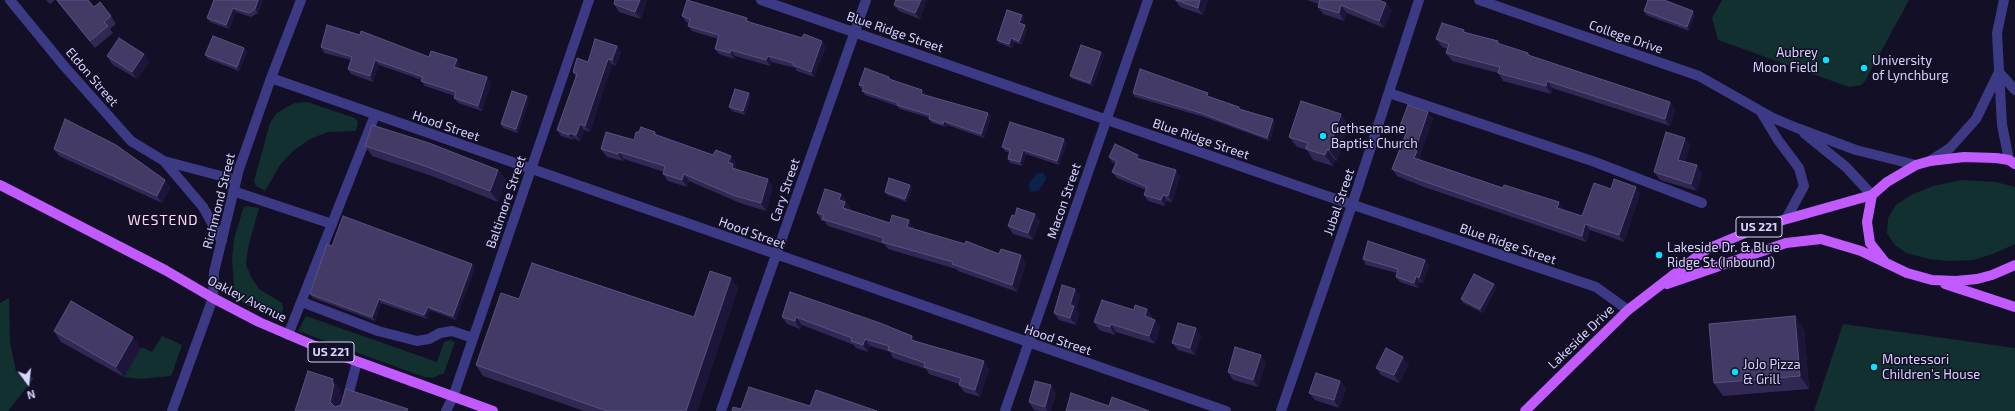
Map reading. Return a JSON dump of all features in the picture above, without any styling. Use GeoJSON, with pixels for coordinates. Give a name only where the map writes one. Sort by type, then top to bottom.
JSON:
{"type":"FeatureCollection","features":[{"type":"Feature","properties":{"kind":"main road"},"geometry":{"type":"LineString","coordinates":[[1886,264],[1870,243],[1867,222],[1872,195],[1887,182],[1916,165],[1930,161],[1964,157],[2012,162]]}},
{"type":"Feature","properties":{"kind":"main road","name":"Oakley Avenue"},"geometry":{"type":"LineString","coordinates":[[0,186],[165,270],[213,298],[259,322],[358,362],[493,411]]}},
{"type":"Feature","properties":{"kind":"main road","name":"Lakeside Drive"},"geometry":{"type":"LineString","coordinates":[[1525,411],[1628,310],[1707,249],[1762,226],[1872,195]]}},
{"type":"Feature","properties":{"kind":"main road","name":"Lakeside Drive"},"geometry":{"type":"LineString","coordinates":[[1660,286],[1786,243],[1821,239],[1861,251],[1907,273],[1932,280]]}},
{"type":"Feature","properties":{"kind":"main road"},"geometry":{"type":"LineString","coordinates":[[1932,280],[1956,281],[1977,279],[2000,273],[2015,265]]}},
{"type":"Feature","properties":{"kind":"main road"},"geometry":{"type":"LineString","coordinates":[[1932,280],[2015,307]]}},
{"type":"Feature","properties":{"kind":"street","name":"Eldon Street"},"geometry":{"type":"LineString","coordinates":[[10,0],[65,67],[131,141],[164,161],[236,180]]}},
{"type":"Feature","properties":{"kind":"street","name":"Richmond Street"},"geometry":{"type":"LineString","coordinates":[[172,411],[213,298],[214,272],[236,180],[270,78],[301,0]]}},
{"type":"Feature","properties":{"kind":"street","name":"Baltimore Street"},"geometry":{"type":"LineString","coordinates":[[446,411],[453,397],[590,0]]}},
{"type":"Feature","properties":{"kind":"street","name":"Blue Ridge Street"},"geometry":{"type":"LineString","coordinates":[[761,0],[855,31],[1352,205],[1596,287],[1628,310]]}},
{"type":"Feature","properties":{"kind":"street","name":"Cary Street"},"geometry":{"type":"LineString","coordinates":[[721,411],[866,0]]}},
{"type":"Feature","properties":{"kind":"street","name":"Macon Street"},"geometry":{"type":"LineString","coordinates":[[1005,411],[1148,0]]}},
{"type":"Feature","properties":{"kind":"street","name":"Jubal Street"},"geometry":{"type":"LineString","coordinates":[[1281,411],[1352,205],[1419,0]]}},
{"type":"Feature","properties":{"kind":"street","name":"College Drive"},"geometry":{"type":"LineString","coordinates":[[1479,0],[1699,76],[1760,110],[1797,128],[1856,150],[1916,165]]}},
{"type":"Feature","properties":{"kind":"street"},"geometry":{"type":"LineString","coordinates":[[2004,0],[1997,32],[2002,125],[2012,162]]}},
{"type":"Feature","properties":{"kind":"street"},"geometry":{"type":"LineString","coordinates":[[1999,72],[2015,90]]}},
{"type":"Feature","properties":{"kind":"street"},"geometry":{"type":"LineString","coordinates":[[1930,161],[1950,148],[1976,118],[1999,72]]}},
{"type":"Feature","properties":{"kind":"street","name":"Hood Street"},"geometry":{"type":"LineString","coordinates":[[270,78],[1029,344],[1226,411]]}},
{"type":"Feature","properties":{"kind":"street"},"geometry":{"type":"LineString","coordinates":[[1388,93],[1596,162],[1702,203]]}},
{"type":"Feature","properties":{"kind":"street","name":"College Drive"},"geometry":{"type":"LineString","coordinates":[[1760,110],[1799,168],[1804,186],[1786,219]]}},
{"type":"Feature","properties":{"kind":"street"},"geometry":{"type":"LineString","coordinates":[[288,335],[375,115]]}},
{"type":"Feature","properties":{"kind":"street","name":"College Drive"},"geometry":{"type":"LineString","coordinates":[[1797,128],[1846,167],[1872,195]]}},
{"type":"Feature","properties":{"kind":"street","name":"Eldon Street"},"geometry":{"type":"LineString","coordinates":[[164,161],[203,207],[222,241]]}},
{"type":"Feature","properties":{"kind":"street"},"geometry":{"type":"LineString","coordinates":[[233,191],[332,224]]}},
{"type":"Feature","properties":{"kind":"street"},"geometry":{"type":"LineString","coordinates":[[302,302],[378,332],[417,341],[429,339],[440,333],[452,331],[473,338]]}},
{"type":"Feature","properties":{"kind":"street"},"geometry":{"type":"LineString","coordinates":[[344,411],[358,362]]}},
{"type":"Feature","properties":{"kind":"green space","name":"Aubrey Moon Field"},"geometry":{"type":"Polygon","coordinates":[[[1722,0],[1909,0],[1865,81],[1861,85],[1849,87],[1718,40],[1712,18],[1722,0]]]}},
{"type":"Feature","properties":{"kind":"green space"},"geometry":{"type":"Polygon","coordinates":[[[307,102],[355,118],[358,122],[356,131],[328,132],[310,139],[293,151],[280,165],[265,191],[256,186],[254,181],[270,123],[277,113],[285,108],[295,103],[307,102]]]}},
{"type":"Feature","properties":{"kind":"green space"},"geometry":{"type":"Polygon","coordinates":[[[1962,180],[1996,182],[2015,187],[2015,244],[1993,254],[1973,260],[1947,261],[1929,259],[1906,253],[1894,244],[1887,233],[1888,218],[1896,205],[1911,195],[1933,186],[1962,180]]]}},
{"type":"Feature","properties":{"kind":"green space"},"geometry":{"type":"Polygon","coordinates":[[[246,206],[259,208],[248,248],[246,264],[251,277],[259,289],[282,303],[283,309],[278,321],[243,303],[234,290],[232,258],[234,239],[243,209],[246,206]]]}},
{"type":"Feature","properties":{"kind":"green space"},"geometry":{"type":"Polygon","coordinates":[[[9,298],[10,342],[16,371],[34,378],[8,411],[0,411],[0,303],[9,298]]]}},
{"type":"Feature","properties":{"kind":"green space"},"geometry":{"type":"Polygon","coordinates":[[[306,316],[437,362],[444,342],[450,340],[455,342],[444,373],[433,378],[424,377],[298,331],[306,316]]]}},
{"type":"Feature","properties":{"kind":"green space","name":"Montessori Children's House"},"geometry":{"type":"Polygon","coordinates":[[[1843,324],[2015,348],[2015,411],[1814,411],[1843,324]]]}},
{"type":"Feature","properties":{"kind":"green space"},"geometry":{"type":"Polygon","coordinates":[[[162,336],[182,345],[172,374],[170,376],[140,379],[124,377],[141,348],[142,347],[152,352],[162,336]]]}},
{"type":"Feature","properties":{"kind":"water"},"geometry":{"type":"Polygon","coordinates":[[[1043,172],[1046,180],[1038,191],[1030,192],[1029,183],[1036,174],[1043,172]]]}},
{"type":"Feature","properties":{"kind":"building"},"geometry":{"type":"Polygon","coordinates":[[[57,0],[88,0],[94,7],[100,2],[111,16],[104,22],[108,26],[90,41],[57,0]]]}},
{"type":"Feature","properties":{"kind":"building"},"geometry":{"type":"Polygon","coordinates":[[[214,0],[258,0],[255,9],[249,13],[233,8],[226,25],[207,18],[214,0]]]}},
{"type":"Feature","properties":{"kind":"building"},"geometry":{"type":"Polygon","coordinates":[[[615,0],[640,0],[635,12],[614,4],[615,0]]]}},
{"type":"Feature","properties":{"kind":"building"},"geometry":{"type":"Polygon","coordinates":[[[687,0],[747,18],[746,21],[802,38],[804,34],[822,41],[811,72],[793,65],[793,63],[768,56],[766,60],[731,50],[730,53],[715,49],[719,35],[688,26],[690,19],[682,16],[687,0]]]}},
{"type":"Feature","properties":{"kind":"building"},"geometry":{"type":"Polygon","coordinates":[[[896,0],[921,0],[915,13],[894,5],[896,0]]]}},
{"type":"Feature","properties":{"kind":"building"},"geometry":{"type":"Polygon","coordinates":[[[1176,0],[1200,0],[1198,8],[1176,0]]]}},
{"type":"Feature","properties":{"kind":"building"},"geometry":{"type":"Polygon","coordinates":[[[1320,0],[1379,0],[1386,3],[1379,21],[1341,5],[1339,13],[1318,7],[1320,0]]]}},
{"type":"Feature","properties":{"kind":"building"},"geometry":{"type":"Polygon","coordinates":[[[1648,0],[1664,0],[1693,11],[1687,27],[1644,11],[1648,0]]]}},
{"type":"Feature","properties":{"kind":"building"},"geometry":{"type":"Polygon","coordinates":[[[1007,10],[1022,15],[1019,23],[1025,25],[1019,41],[1011,38],[1009,44],[997,40],[1007,10]]]}},
{"type":"Feature","properties":{"kind":"building"},"geometry":{"type":"Polygon","coordinates":[[[1442,23],[1464,30],[1463,32],[1498,41],[1497,43],[1528,53],[1528,55],[1670,102],[1665,119],[1547,81],[1546,86],[1498,73],[1500,67],[1446,53],[1449,44],[1436,39],[1442,23]]]}},
{"type":"Feature","properties":{"kind":"building"},"geometry":{"type":"Polygon","coordinates":[[[327,25],[360,35],[361,31],[429,57],[431,51],[457,59],[454,67],[487,77],[478,106],[454,98],[456,92],[421,81],[423,77],[375,60],[370,76],[348,69],[352,57],[321,47],[327,25]]]}},
{"type":"Feature","properties":{"kind":"building"},"geometry":{"type":"Polygon","coordinates":[[[213,36],[244,48],[237,67],[205,55],[213,36]]]}},
{"type":"Feature","properties":{"kind":"building"},"geometry":{"type":"Polygon","coordinates":[[[119,38],[144,54],[132,72],[107,56],[119,38]]]}},
{"type":"Feature","properties":{"kind":"building"},"geometry":{"type":"Polygon","coordinates":[[[595,39],[617,46],[612,60],[608,59],[585,126],[580,124],[576,135],[570,133],[569,135],[557,130],[577,74],[573,72],[577,58],[588,62],[595,39]]]}},
{"type":"Feature","properties":{"kind":"building"},"geometry":{"type":"Polygon","coordinates":[[[1081,45],[1101,52],[1090,83],[1070,76],[1081,45]]]}},
{"type":"Feature","properties":{"kind":"building"},"geometry":{"type":"Polygon","coordinates":[[[865,68],[889,77],[889,79],[922,90],[921,94],[988,113],[981,134],[944,121],[943,124],[929,119],[930,115],[897,105],[898,103],[862,91],[864,86],[859,85],[865,68]]]}},
{"type":"Feature","properties":{"kind":"building"},"geometry":{"type":"Polygon","coordinates":[[[1140,69],[1208,93],[1207,96],[1239,107],[1239,109],[1273,119],[1267,138],[1201,113],[1133,93],[1140,69]]]}},
{"type":"Feature","properties":{"kind":"building"},"geometry":{"type":"Polygon","coordinates":[[[735,89],[749,93],[743,111],[729,107],[735,89]]]}},
{"type":"Feature","properties":{"kind":"building"},"geometry":{"type":"Polygon","coordinates":[[[512,91],[527,96],[516,129],[501,124],[512,91]]]}},
{"type":"Feature","properties":{"kind":"building","name":"Gethsemane Baptist Church"},"geometry":{"type":"Polygon","coordinates":[[[1301,101],[1341,114],[1329,150],[1327,150],[1325,155],[1306,149],[1308,143],[1289,137],[1301,101]]]}},
{"type":"Feature","properties":{"kind":"building"},"geometry":{"type":"Polygon","coordinates":[[[1408,105],[1428,112],[1415,150],[1417,151],[1414,158],[1503,188],[1504,185],[1559,202],[1557,208],[1582,216],[1594,183],[1611,189],[1614,179],[1636,187],[1619,235],[1585,224],[1582,236],[1392,169],[1408,128],[1400,126],[1408,105]]]}},
{"type":"Feature","properties":{"kind":"building"},"geometry":{"type":"Polygon","coordinates":[[[65,119],[116,145],[165,180],[157,196],[54,149],[65,119]]]}},
{"type":"Feature","properties":{"kind":"building"},"geometry":{"type":"Polygon","coordinates":[[[1010,122],[1064,139],[1057,161],[1023,150],[1020,162],[1008,159],[1010,150],[1002,147],[1010,122]]]}},
{"type":"Feature","properties":{"kind":"building"},"geometry":{"type":"Polygon","coordinates":[[[372,125],[429,143],[498,170],[490,191],[425,166],[365,146],[372,125]]]}},
{"type":"Feature","properties":{"kind":"building"},"geometry":{"type":"Polygon","coordinates":[[[641,127],[655,132],[654,134],[713,155],[716,150],[731,156],[728,162],[733,164],[732,168],[768,179],[761,203],[735,196],[684,174],[682,180],[663,174],[665,166],[619,152],[618,154],[601,149],[606,132],[634,140],[636,132],[639,132],[641,127]]]}},
{"type":"Feature","properties":{"kind":"building"},"geometry":{"type":"Polygon","coordinates":[[[1666,132],[1685,138],[1678,160],[1697,165],[1691,184],[1654,172],[1666,132]]]}},
{"type":"Feature","properties":{"kind":"building"},"geometry":{"type":"Polygon","coordinates":[[[1115,144],[1138,155],[1136,158],[1176,170],[1168,196],[1163,195],[1161,200],[1144,195],[1147,187],[1112,172],[1117,161],[1109,157],[1115,144]]]}},
{"type":"Feature","properties":{"kind":"building"},"geometry":{"type":"Polygon","coordinates":[[[889,178],[910,185],[905,199],[885,192],[889,178]]]}},
{"type":"Feature","properties":{"kind":"building"},"geometry":{"type":"Polygon","coordinates":[[[825,189],[841,194],[839,200],[845,202],[843,208],[890,223],[892,215],[909,220],[907,227],[965,244],[966,241],[999,254],[1001,249],[1021,255],[1012,285],[952,264],[953,262],[882,242],[884,238],[822,219],[824,215],[817,213],[825,189]]]}},
{"type":"Feature","properties":{"kind":"building"},"geometry":{"type":"Polygon","coordinates":[[[1017,208],[1035,214],[1028,233],[1008,226],[1012,215],[1015,216],[1017,208]]]}},
{"type":"Feature","properties":{"kind":"building"},"geometry":{"type":"Polygon","coordinates":[[[343,216],[472,264],[453,316],[428,307],[424,315],[379,299],[372,317],[310,294],[327,244],[332,246],[343,216]]]}},
{"type":"Feature","properties":{"kind":"building"},"geometry":{"type":"Polygon","coordinates":[[[1368,241],[1425,260],[1419,278],[1416,276],[1414,283],[1396,277],[1398,269],[1363,259],[1368,241]]]}},
{"type":"Feature","properties":{"kind":"building"},"geometry":{"type":"Polygon","coordinates":[[[532,263],[694,317],[710,271],[731,278],[686,411],[607,411],[476,365],[501,293],[519,299],[532,263]]]}},
{"type":"Feature","properties":{"kind":"building"},"geometry":{"type":"Polygon","coordinates":[[[1474,274],[1494,284],[1480,309],[1461,299],[1474,274]]]}},
{"type":"Feature","properties":{"kind":"building"},"geometry":{"type":"Polygon","coordinates":[[[1062,285],[1075,289],[1070,305],[1074,306],[1070,318],[1054,313],[1062,285]]]}},
{"type":"Feature","properties":{"kind":"building"},"geometry":{"type":"Polygon","coordinates":[[[790,292],[880,323],[912,336],[911,340],[984,361],[975,390],[959,385],[961,378],[924,367],[925,363],[888,350],[889,346],[865,339],[863,345],[851,341],[852,338],[796,317],[795,321],[782,317],[790,292]]]}},
{"type":"Feature","properties":{"kind":"building"},"geometry":{"type":"Polygon","coordinates":[[[1102,300],[1134,310],[1135,305],[1147,309],[1145,316],[1155,320],[1149,336],[1111,324],[1110,327],[1094,322],[1102,300]]]}},
{"type":"Feature","properties":{"kind":"building"},"geometry":{"type":"Polygon","coordinates":[[[71,301],[133,337],[116,367],[54,331],[71,301]]]}},
{"type":"Feature","properties":{"kind":"building"},"geometry":{"type":"Polygon","coordinates":[[[1795,316],[1800,376],[1714,383],[1709,324],[1795,316]]]}},
{"type":"Feature","properties":{"kind":"building"},"geometry":{"type":"Polygon","coordinates":[[[1178,323],[1196,328],[1190,348],[1172,343],[1178,323]]]}},
{"type":"Feature","properties":{"kind":"building"},"geometry":{"type":"Polygon","coordinates":[[[1235,347],[1261,355],[1253,380],[1228,372],[1235,347]]]}},
{"type":"Feature","properties":{"kind":"building"},"geometry":{"type":"Polygon","coordinates":[[[1386,348],[1403,357],[1394,375],[1376,368],[1386,348]]]}},
{"type":"Feature","properties":{"kind":"building"},"geometry":{"type":"Polygon","coordinates":[[[308,371],[333,379],[332,383],[334,384],[330,402],[335,407],[341,405],[346,389],[408,409],[407,411],[295,411],[308,371]]]}},
{"type":"Feature","properties":{"kind":"building"},"geometry":{"type":"Polygon","coordinates":[[[1316,373],[1340,381],[1334,400],[1309,393],[1316,373]]]}},
{"type":"Feature","properties":{"kind":"building"},"geometry":{"type":"Polygon","coordinates":[[[1035,381],[1051,385],[1045,407],[1029,402],[1035,381]]]}},
{"type":"Feature","properties":{"kind":"building"},"geometry":{"type":"Polygon","coordinates":[[[749,387],[810,406],[816,390],[877,411],[732,411],[733,407],[741,409],[749,387]]]}},
{"type":"Feature","properties":{"kind":"building"},"geometry":{"type":"Polygon","coordinates":[[[1071,393],[1109,406],[1112,397],[1149,411],[1066,411],[1071,393]]]}},
{"type":"Feature","properties":{"kind":"place","name":"Aubrey Moon Field"},"geometry":{"type":"Point","coordinates":[1826,60]}},
{"type":"Feature","properties":{"kind":"place","name":"University of Lynchburg"},"geometry":{"type":"Point","coordinates":[1864,68]}},
{"type":"Feature","properties":{"kind":"place","name":"Gethsemane Baptist Church"},"geometry":{"type":"Point","coordinates":[1323,136]}},
{"type":"Feature","properties":{"kind":"place","name":"Lakeside Dr. & Blue Ridge St.(Inbound)"},"geometry":{"type":"Point","coordinates":[1659,255]}},
{"type":"Feature","properties":{"kind":"place","name":"Montessori Children's House"},"geometry":{"type":"Point","coordinates":[1874,367]}},
{"type":"Feature","properties":{"kind":"place","name":"JoJo Pizza & Grill"},"geometry":{"type":"Point","coordinates":[1735,372]}},
{"type":"Feature","properties":{"kind":"district","name":"WESTEND"},"geometry":{"type":"Point","coordinates":[163,220]}}]}
